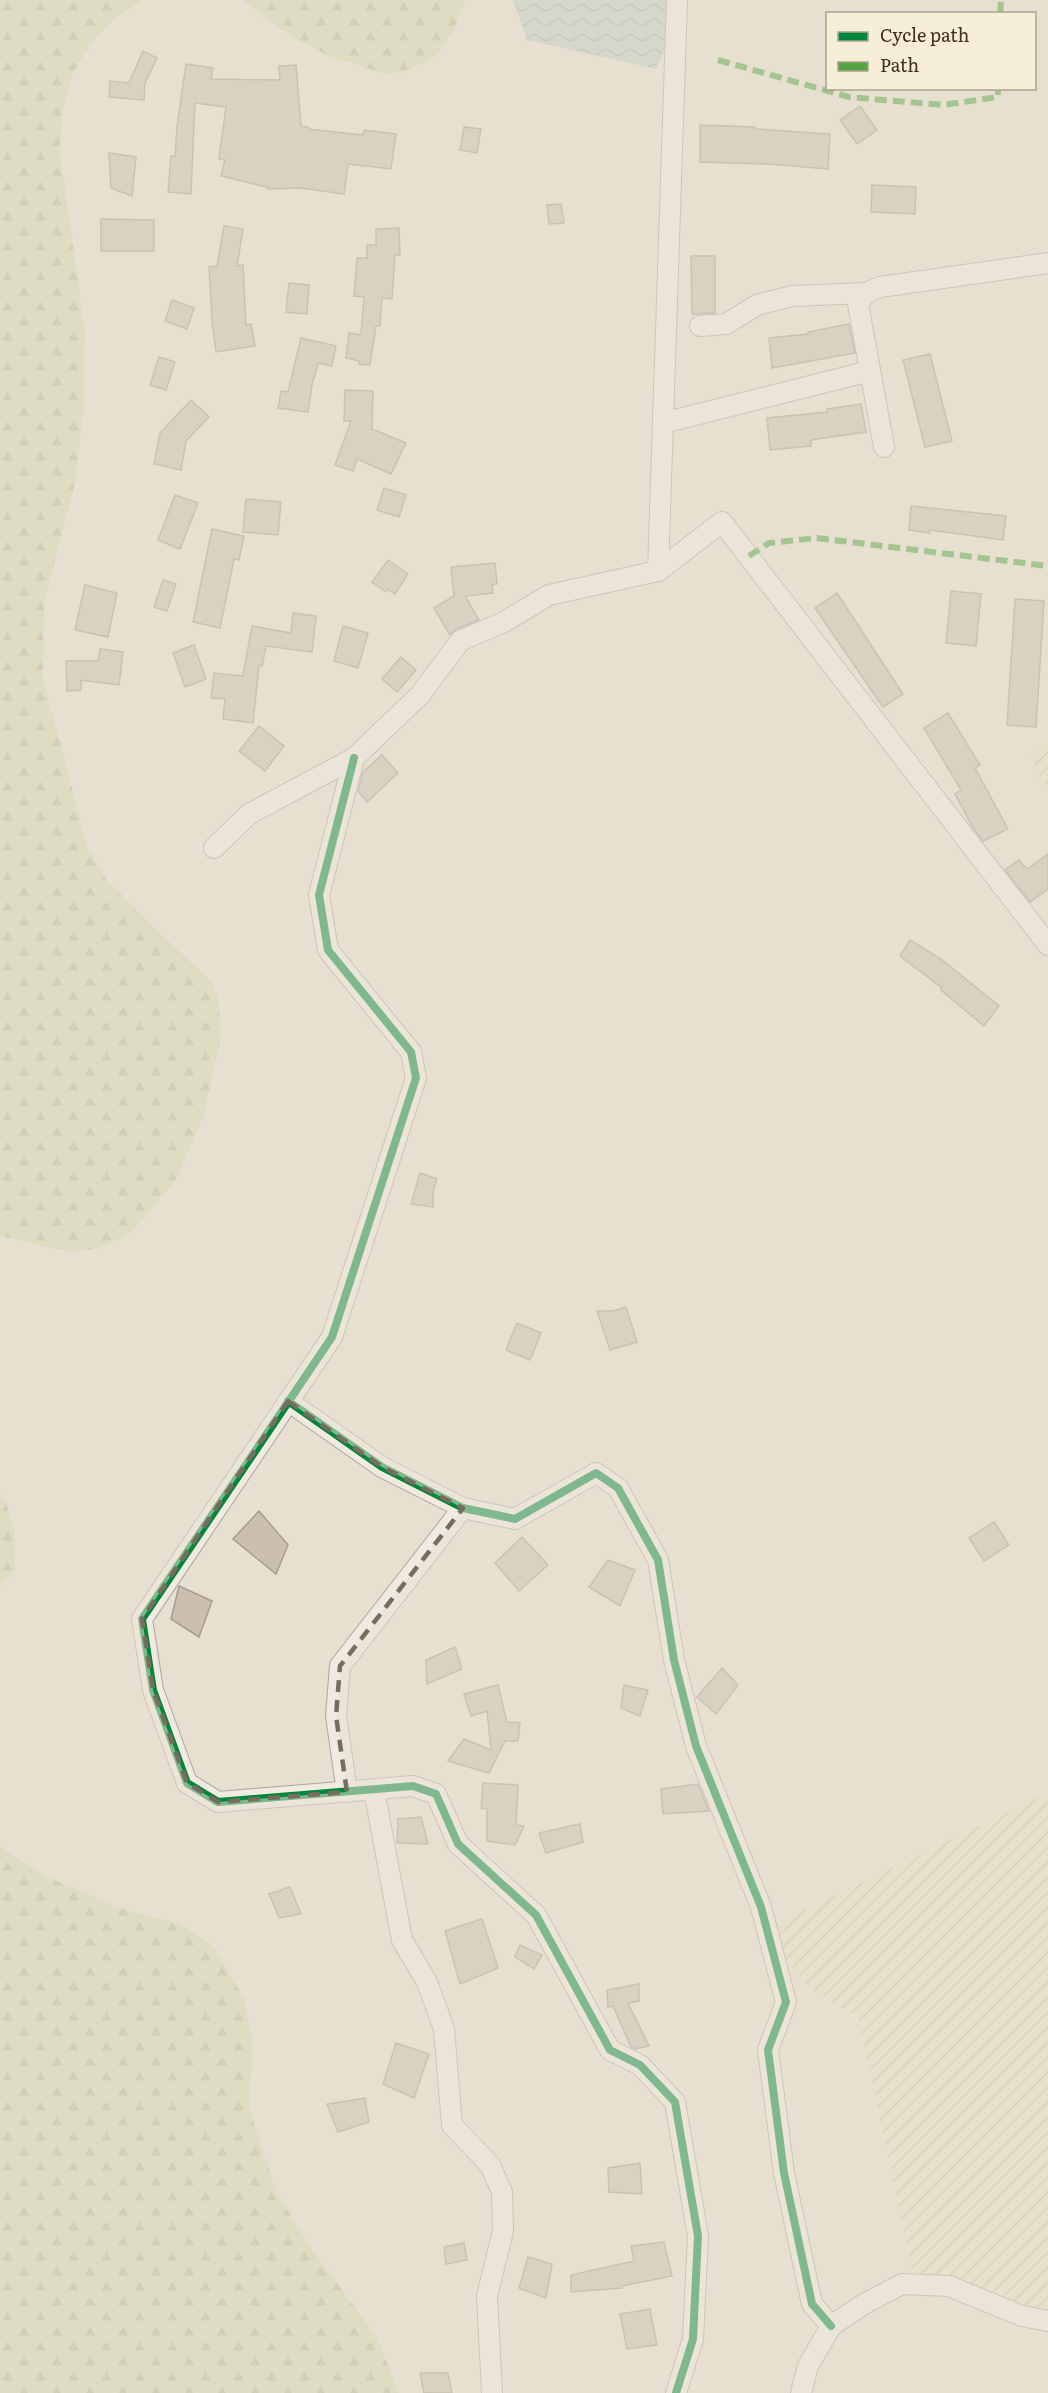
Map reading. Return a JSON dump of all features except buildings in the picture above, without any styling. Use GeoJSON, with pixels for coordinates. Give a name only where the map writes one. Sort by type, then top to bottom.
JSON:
{"type":"FeatureCollection","features":[{"type":"Feature","properties":{"kind":"street"},"geometry":{"type":"LineString","coordinates":[[658,571],[677,0]]}},
{"type":"Feature","properties":{"kind":"street"},"geometry":{"type":"LineString","coordinates":[[700,326],[726,324],[757,306],[792,297],[866,293],[880,287],[1048,263]]}},
{"type":"Feature","properties":{"kind":"street"},"geometry":{"type":"LineString","coordinates":[[866,293],[858,304],[884,447]]}},
{"type":"Feature","properties":{"kind":"street"},"geometry":{"type":"LineString","coordinates":[[663,423],[870,370]]}},
{"type":"Feature","properties":{"kind":"street"},"geometry":{"type":"LineString","coordinates":[[214,848],[249,814],[354,758],[420,695],[460,641],[504,622],[549,595],[658,571],[723,522],[1048,945]]}},
{"type":"Feature","properties":{"kind":"street"},"geometry":{"type":"LineString","coordinates":[[354,758],[320,895],[328,950],[411,1052],[416,1078],[332,1337],[142,1619],[153,1690],[187,1783],[218,1802],[413,1786],[436,1794],[458,1844],[536,1915],[610,2049],[640,2066],[675,2102],[698,2236],[693,2339],[676,2393]]}},
{"type":"Feature","properties":{"kind":"street"},"geometry":{"type":"LineString","coordinates":[[288,1401],[382,1467],[464,1508],[515,1519],[596,1473],[618,1488],[658,1560],[674,1660],[696,1746],[761,1907],[786,2002],[768,2050],[784,2173],[812,2304],[831,2326]]}},
{"type":"Feature","properties":{"kind":"street"},"geometry":{"type":"LineString","coordinates":[[347,1792],[336,1716],[340,1666],[464,1508]]}},
{"type":"Feature","properties":{"kind":"street"},"geometry":{"type":"LineString","coordinates":[[374,1790],[402,1940],[427,1982],[444,2030],[452,2125],[490,2165],[502,2192],[503,2231],[488,2296],[492,2393]]}},
{"type":"Feature","properties":{"kind":"street"},"geometry":{"type":"LineString","coordinates":[[801,2393],[808,2366],[831,2326],[864,2304],[902,2284],[948,2286],[1022,2316],[1048,2320]]}},
{"type":"Feature","properties":{"kind":"highlighted area"},"geometry":{"type":"Polygon","coordinates":[[[288,1401],[382,1467],[463,1508],[340,1666],[336,1716],[347,1792],[218,1802],[187,1783],[153,1690],[142,1619],[288,1401]]]}},
{"type":"Feature","properties":{"kind":"shaded area"},"geometry":{"type":"Polygon","coordinates":[[[1048,739],[1048,791],[1029,757],[1048,739]]]}},
{"type":"Feature","properties":{"kind":"shaded area"},"geometry":{"type":"Polygon","coordinates":[[[1048,1793],[1048,2310],[915,2282],[858,2017],[810,1988],[782,1953],[773,1925],[1048,1793]]]}},
{"type":"Feature","properties":{"kind":"green space"},"geometry":{"type":"Polygon","coordinates":[[[0,0],[144,0],[123,12],[94,39],[73,73],[62,112],[60,152],[85,331],[84,412],[73,493],[44,602],[43,678],[88,848],[108,882],[211,982],[219,1000],[220,1041],[204,1114],[177,1178],[132,1232],[98,1249],[70,1252],[0,1236],[0,0]]]}},
{"type":"Feature","properties":{"kind":"green space"},"geometry":{"type":"Polygon","coordinates":[[[242,0],[466,0],[453,32],[438,54],[404,72],[385,74],[328,56],[287,34],[242,0]]]}},
{"type":"Feature","properties":{"kind":"green space"},"geometry":{"type":"Polygon","coordinates":[[[0,1495],[6,1503],[14,1528],[15,1568],[0,1587],[0,1495]]]}},
{"type":"Feature","properties":{"kind":"green space"},"geometry":{"type":"Polygon","coordinates":[[[0,1847],[48,1877],[123,1909],[180,1924],[214,1947],[244,1999],[252,2040],[250,2111],[275,2188],[308,2244],[377,2337],[399,2393],[0,2393],[0,1847]]]}},
{"type":"Feature","properties":{"kind":"water"},"geometry":{"type":"Polygon","coordinates":[[[513,0],[669,0],[668,41],[656,69],[527,40],[513,0]]]}},
{"type":"Feature","properties":{"kind":"marked path"},"geometry":{"type":"LineString","coordinates":[[1000,12],[1001,0]]}},
{"type":"Feature","properties":{"kind":"marked path"},"geometry":{"type":"LineString","coordinates":[[718,60],[849,97],[943,105],[998,97],[998,90]]}},
{"type":"Feature","properties":{"kind":"marked path"},"geometry":{"type":"LineString","coordinates":[[749,556],[769,543],[817,538],[1048,566]]}},
{"type":"Feature","properties":{"kind":"cycle path"},"geometry":{"type":"LineString","coordinates":[[354,758],[319,895],[328,950],[411,1052],[416,1078],[332,1337],[142,1619],[153,1690],[187,1783],[218,1802],[413,1786],[436,1794],[458,1844],[536,1915],[610,2050],[640,2065],[675,2102],[698,2236],[693,2339],[676,2393]]}},
{"type":"Feature","properties":{"kind":"cycle path"},"geometry":{"type":"LineString","coordinates":[[288,1401],[382,1467],[463,1508],[515,1519],[596,1473],[618,1488],[658,1560],[674,1660],[696,1746],[761,1907],[786,2002],[768,2050],[784,2173],[812,2304],[831,2326]]}}]}
